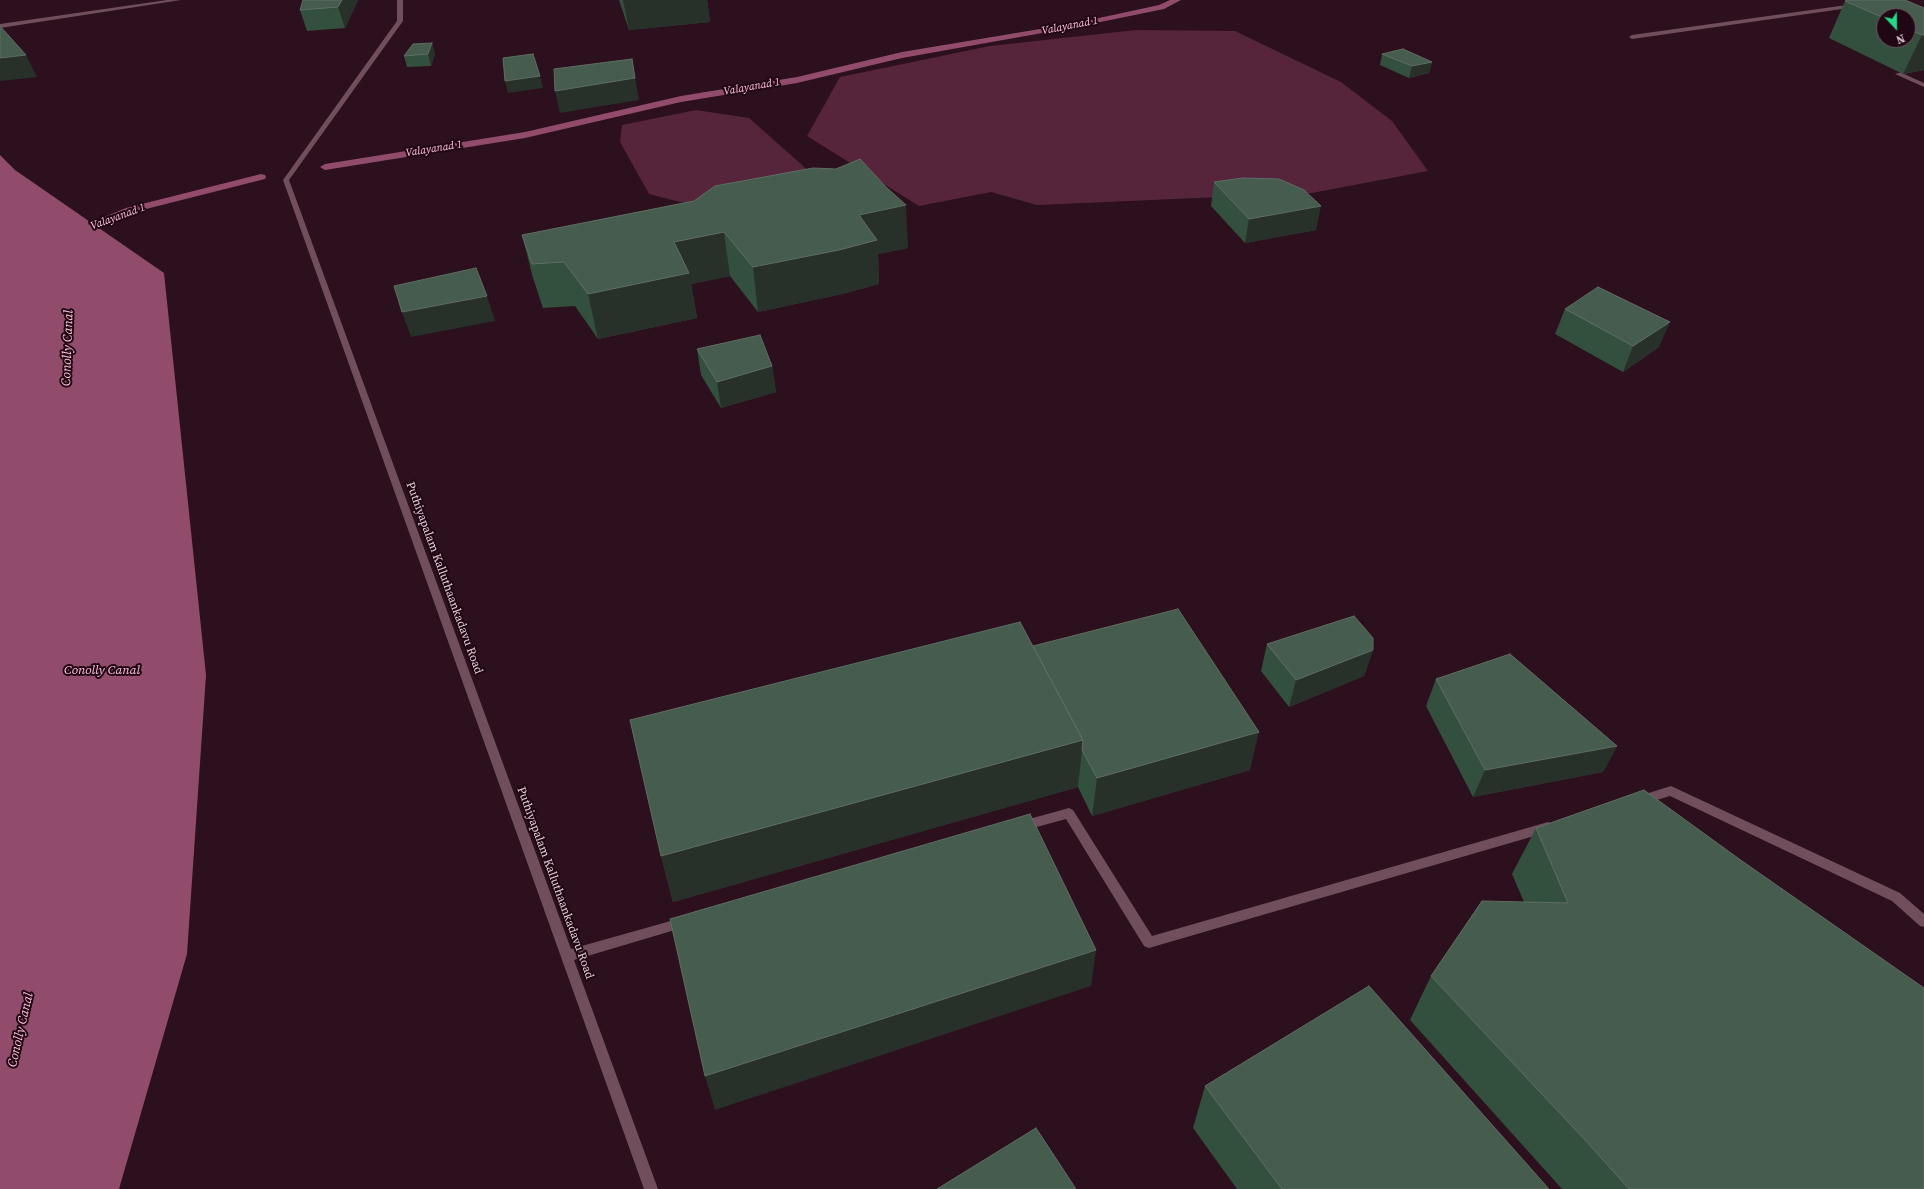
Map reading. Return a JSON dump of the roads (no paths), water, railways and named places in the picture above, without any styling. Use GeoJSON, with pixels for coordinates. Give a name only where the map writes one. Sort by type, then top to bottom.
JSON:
{"type":"FeatureCollection","features":[{"type":"Feature","properties":{"kind":"street"},"geometry":{"type":"LineString","coordinates":[[0,26],[178,0]]}},
{"type":"Feature","properties":{"kind":"street","name":"Puthiyapalam Kalluthaankadavu Road"},"geometry":{"type":"LineString","coordinates":[[400,0],[400,21],[286,180],[651,1189]]}},
{"type":"Feature","properties":{"kind":"street"},"geometry":{"type":"LineString","coordinates":[[1632,37],[1864,5]]}},
{"type":"Feature","properties":{"kind":"street"},"geometry":{"type":"LineString","coordinates":[[1924,67],[1898,74],[1924,85]]}},
{"type":"Feature","properties":{"kind":"street"},"geometry":{"type":"LineString","coordinates":[[1632,802],[1671,792],[1896,897],[1924,922]]}},
{"type":"Feature","properties":{"kind":"street"},"geometry":{"type":"LineString","coordinates":[[1008,830],[1069,813],[1149,942],[1563,822]]}},
{"type":"Feature","properties":{"kind":"street"},"geometry":{"type":"LineString","coordinates":[[567,956],[696,919]]}},
{"type":"Feature","properties":{"kind":"water","name":"Conolly Canal"},"geometry":{"type":"Polygon","coordinates":[[[0,155],[15,170],[164,273],[206,675],[187,954],[119,1189],[0,1189],[0,155]]]}},
{"type":"Feature","properties":{"kind":"waterway","name":"Valayanad 1"},"geometry":{"type":"LineString","coordinates":[[325,167],[525,135],[681,99],[797,80],[902,55],[1076,25],[1161,7],[1177,0]]}},
{"type":"Feature","properties":{"kind":"waterway","name":"Valayanad 1"},"geometry":{"type":"LineString","coordinates":[[77,232],[130,210],[261,177]]}}]}
